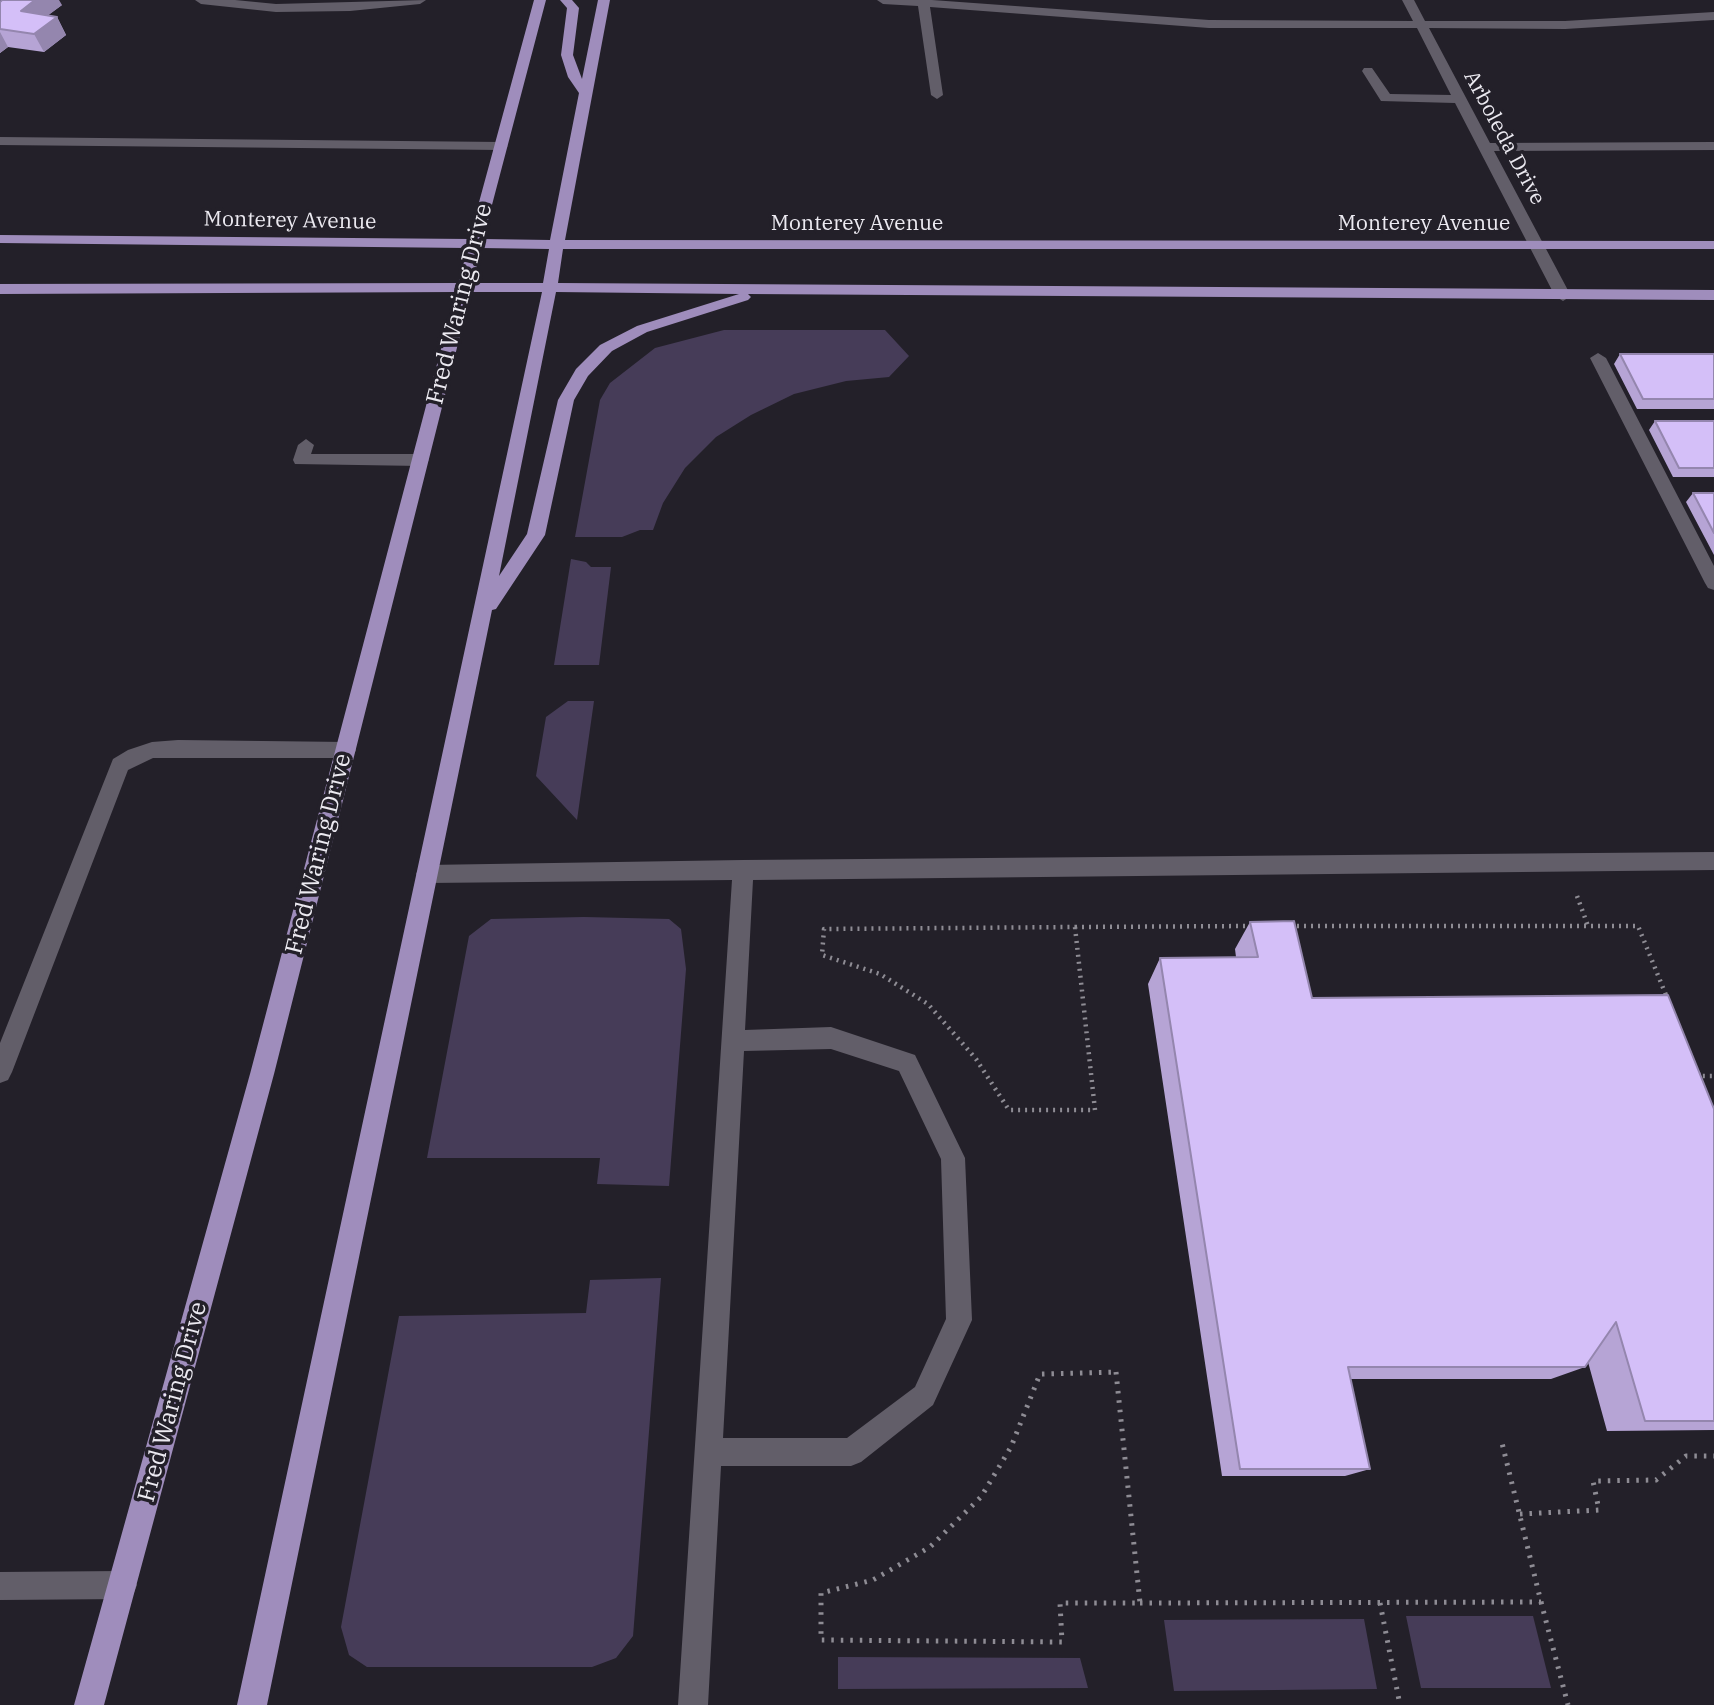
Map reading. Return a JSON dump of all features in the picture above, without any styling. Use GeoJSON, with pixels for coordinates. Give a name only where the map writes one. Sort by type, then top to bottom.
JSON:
{"type":"FeatureCollection","features":[{"type":"Feature","properties":{"kind":"main road","name":"Fred Waring Drive"},"geometry":{"type":"LineString","coordinates":[[89,1705],[262,1074],[500,146],[540,0]]}},
{"type":"Feature","properties":{"kind":"main road"},"geometry":{"type":"LineString","coordinates":[[566,0],[573,8],[567,55],[574,77],[586,93]]}},
{"type":"Feature","properties":{"kind":"main road"},"geometry":{"type":"LineString","coordinates":[[251,1705],[484,614],[551,288],[563,206],[604,0]]}},
{"type":"Feature","properties":{"kind":"main road","name":"Monterey Avenue"},"geometry":{"type":"LineString","coordinates":[[0,240],[816,246],[1122,243],[1714,245]]}},
{"type":"Feature","properties":{"kind":"main road"},"geometry":{"type":"LineString","coordinates":[[0,289],[551,288],[1714,295]]}},
{"type":"Feature","properties":{"kind":"main road"},"geometry":{"type":"LineString","coordinates":[[484,614],[536,535],[566,400],[582,373],[607,348],[642,329],[764,290]]}},
{"type":"Feature","properties":{"kind":"street"},"geometry":{"type":"LineString","coordinates":[[201,0],[276,8],[350,7],[420,0]]}},
{"type":"Feature","properties":{"kind":"street"},"geometry":{"type":"LineString","coordinates":[[883,0],[1004,6],[1209,24],[1565,25],[1714,16]]}},
{"type":"Feature","properties":{"kind":"street","name":"Arboleda Drive"},"geometry":{"type":"LineString","coordinates":[[1408,0],[1563,296]]}},
{"type":"Feature","properties":{"kind":"street"},"geometry":{"type":"LineString","coordinates":[[924,4],[937,95]]}},
{"type":"Feature","properties":{"kind":"street"},"geometry":{"type":"LineString","coordinates":[[1368,71],[1386,98],[1460,99]]}},
{"type":"Feature","properties":{"kind":"street"},"geometry":{"type":"LineString","coordinates":[[0,141],[500,146]]}},
{"type":"Feature","properties":{"kind":"street"},"geometry":{"type":"LineString","coordinates":[[1485,147],[1714,146]]}},
{"type":"Feature","properties":{"kind":"street"},"geometry":{"type":"LineString","coordinates":[[1598,358],[1714,583]]}},
{"type":"Feature","properties":{"kind":"street"},"geometry":{"type":"LineString","coordinates":[[306,445],[301,460],[421,460]]}},
{"type":"Feature","properties":{"kind":"street"},"geometry":{"type":"LineString","coordinates":[[0,1072],[120,765],[152,750],[178,748],[346,750]]}},
{"type":"Feature","properties":{"kind":"street"},"geometry":{"type":"LineString","coordinates":[[427,874],[1714,861]]}},
{"type":"Feature","properties":{"kind":"street"},"geometry":{"type":"LineString","coordinates":[[693,1705],[743,869]]}},
{"type":"Feature","properties":{"kind":"street"},"geometry":{"type":"LineString","coordinates":[[708,1452],[851,1452],[924,1396],[959,1320],[953,1157],[907,1063],[831,1038],[732,1041]]}},
{"type":"Feature","properties":{"kind":"street"},"geometry":{"type":"LineString","coordinates":[[0,1586],[123,1585]]}},
{"type":"Feature","properties":{"kind":"path"},"geometry":{"type":"LineString","coordinates":[[1075,927],[1095,1110],[1009,1110],[976,1059],[928,1004],[880,974],[822,955],[824,929],[1075,927],[1254,926]]}},
{"type":"Feature","properties":{"kind":"path"},"geometry":{"type":"LineString","coordinates":[[1282,926],[1638,926],[1669,1001]]}},
{"type":"Feature","properties":{"kind":"path"},"geometry":{"type":"LineString","coordinates":[[1694,1063],[1699,1076],[1714,1076]]}},
{"type":"Feature","properties":{"kind":"path"},"geometry":{"type":"LineString","coordinates":[[1140,1603],[1116,1373],[1040,1374],[1011,1447],[981,1497],[930,1547],[873,1580],[821,1593],[821,1640],[1062,1642],[1060,1603],[1140,1603],[1380,1603],[1541,1602]]}},
{"type":"Feature","properties":{"kind":"path"},"geometry":{"type":"LineString","coordinates":[[1502,1443],[1568,1705]]}},
{"type":"Feature","properties":{"kind":"path"},"geometry":{"type":"LineString","coordinates":[[1520,1514],[1599,1510],[1593,1481],[1656,1480],[1686,1456],[1714,1456]]}},
{"type":"Feature","properties":{"kind":"path"},"geometry":{"type":"LineString","coordinates":[[1380,1603],[1400,1705]]}},
{"type":"Feature","properties":{"kind":"shaded area"},"geometry":{"type":"Polygon","coordinates":[[[724,330],[885,330],[909,356],[889,377],[846,381],[794,394],[751,415],[716,437],[685,468],[663,503],[653,530],[640,530],[622,537],[575,537],[600,400],[610,383],[655,348],[724,330]]]}},
{"type":"Feature","properties":{"kind":"shaded area"},"geometry":{"type":"Polygon","coordinates":[[[571,559],[586,562],[591,567],[611,567],[599,665],[554,665],[571,559]]]}},
{"type":"Feature","properties":{"kind":"shaded area"},"geometry":{"type":"Polygon","coordinates":[[[568,701],[594,701],[577,820],[536,776],[546,717],[568,701]]]}},
{"type":"Feature","properties":{"kind":"shaded area"},"geometry":{"type":"Polygon","coordinates":[[[491,919],[669,919],[681,929],[686,969],[669,1186],[597,1184],[600,1158],[427,1158],[469,936],[491,919]]]}},
{"type":"Feature","properties":{"kind":"shaded area"},"geometry":{"type":"Polygon","coordinates":[[[661,1278],[633,1636],[616,1658],[592,1667],[367,1667],[349,1655],[341,1627],[399,1316],[586,1313],[590,1280],[661,1278]]]}},
{"type":"Feature","properties":{"kind":"shaded area"},"geometry":{"type":"Polygon","coordinates":[[[1406,1616],[1533,1616],[1551,1688],[1421,1688],[1406,1616]]]}},
{"type":"Feature","properties":{"kind":"shaded area"},"geometry":{"type":"Polygon","coordinates":[[[1364,1619],[1377,1689],[1174,1691],[1164,1620],[1364,1619]]]}},
{"type":"Feature","properties":{"kind":"shaded area"},"geometry":{"type":"Polygon","coordinates":[[[838,1657],[1080,1658],[1088,1688],[838,1689],[838,1657]]]}},
{"type":"Feature","properties":{"kind":"building"},"geometry":{"type":"Polygon","coordinates":[[[2,0],[35,0],[21,11],[57,17],[34,34],[0,29],[2,0]]]}},
{"type":"Feature","properties":{"kind":"building"},"geometry":{"type":"Polygon","coordinates":[[[1620,354],[1714,354],[1714,399],[1643,399],[1620,354]]]}},
{"type":"Feature","properties":{"kind":"building"},"geometry":{"type":"Polygon","coordinates":[[[1655,421],[1714,421],[1714,468],[1679,468],[1655,421]]]}},
{"type":"Feature","properties":{"kind":"building"},"geometry":{"type":"Polygon","coordinates":[[[1693,493],[1714,493],[1714,533],[1693,493]]]}},
{"type":"Feature","properties":{"kind":"building"},"geometry":{"type":"Polygon","coordinates":[[[1294,921],[1312,998],[1668,995],[1714,1109],[1714,1421],[1645,1421],[1616,1322],[1585,1367],[1348,1367],[1370,1469],[1240,1469],[1160,958],[1258,957],[1250,922],[1294,921]]]}}]}
